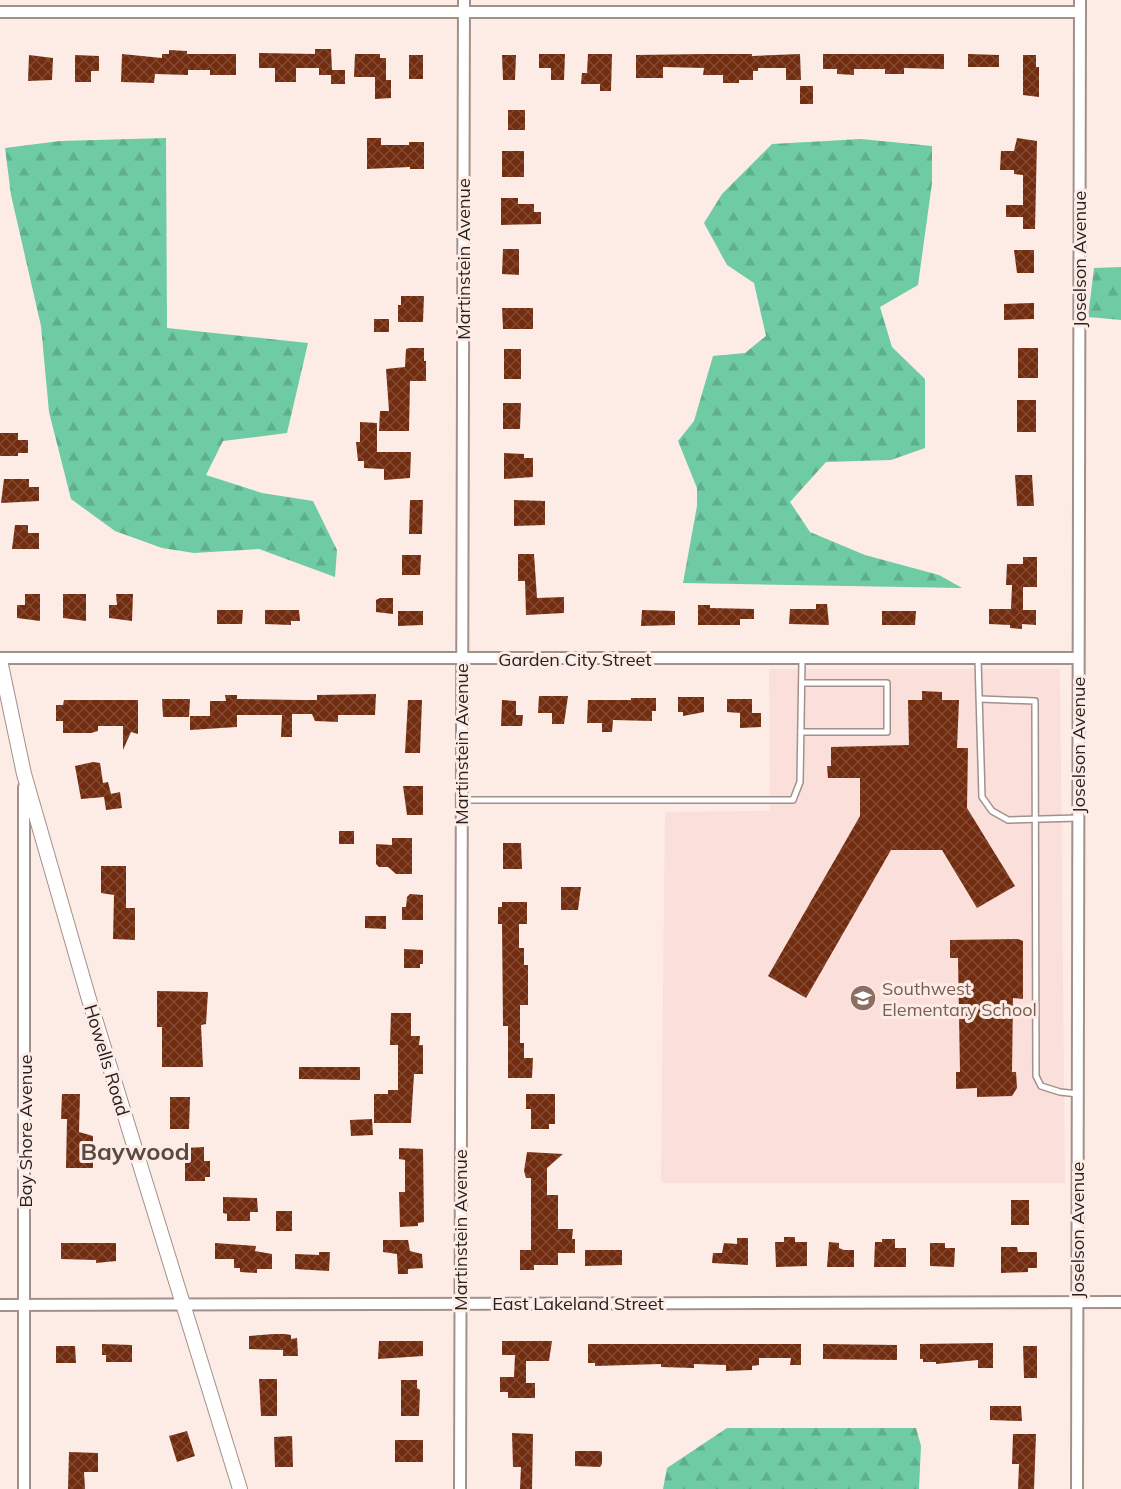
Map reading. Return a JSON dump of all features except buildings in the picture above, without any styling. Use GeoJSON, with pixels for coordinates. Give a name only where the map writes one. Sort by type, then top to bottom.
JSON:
{"type":"FeatureCollection","features":[{"type":"Feature","properties":{"kind":"street"},"geometry":{"type":"LineString","coordinates":[[27,0],[27,12]]}},
{"type":"Feature","properties":{"kind":"street","name":"Martinstein Avenue"},"geometry":{"type":"LineString","coordinates":[[460,1489],[464,0]]}},
{"type":"Feature","properties":{"kind":"street","name":"Joselson Avenue"},"geometry":{"type":"LineString","coordinates":[[1077,1489],[1080,0]]}},
{"type":"Feature","properties":{"kind":"street"},"geometry":{"type":"LineString","coordinates":[[0,12],[1080,12]]}},
{"type":"Feature","properties":{"kind":"street","name":"Garden City Street"},"geometry":{"type":"LineString","coordinates":[[0,659],[1078,658]]}},
{"type":"Feature","properties":{"kind":"street","name":"Howells Road"},"geometry":{"type":"LineString","coordinates":[[0,659],[24,774],[181,1305],[240,1489]]}},
{"type":"Feature","properties":{"kind":"street","name":"Bay Shore Avenue"},"geometry":{"type":"LineString","coordinates":[[24,774],[24,1489]]}},
{"type":"Feature","properties":{"kind":"street","name":"East Lakeland Street"},"geometry":{"type":"LineString","coordinates":[[0,1305],[1121,1302]]}},
{"type":"Feature","properties":{"kind":"lane"},"geometry":{"type":"LineString","coordinates":[[978,659],[982,797],[992,811],[1008,820],[1078,818]]}},
{"type":"Feature","properties":{"kind":"lane"},"geometry":{"type":"LineString","coordinates":[[461,800],[793,800],[800,782],[802,660]]}},
{"type":"Feature","properties":{"kind":"lane"},"geometry":{"type":"LineString","coordinates":[[801,732],[886,732],[886,683],[802,683]]}},
{"type":"Feature","properties":{"kind":"lane"},"geometry":{"type":"LineString","coordinates":[[980,699],[1035,701],[1036,1076],[1041,1086],[1077,1094]]}},
{"type":"Feature","properties":{"kind":"shaded area","name":"Southwest Elementary School"},"geometry":{"type":"Polygon","coordinates":[[[769,669],[1060,669],[1065,1183],[661,1183],[665,812],[770,811],[769,669]]]}},
{"type":"Feature","properties":{"kind":"green space"},"geometry":{"type":"Polygon","coordinates":[[[166,138],[167,328],[308,343],[287,433],[223,441],[206,475],[262,493],[313,501],[337,550],[335,577],[259,549],[194,553],[162,548],[115,531],[71,499],[49,412],[41,326],[11,195],[5,148],[60,141],[166,138]]]}},
{"type":"Feature","properties":{"kind":"green space"},"geometry":{"type":"Polygon","coordinates":[[[861,139],[932,146],[932,183],[918,285],[880,307],[892,347],[925,379],[925,448],[891,460],[826,462],[790,502],[810,532],[865,555],[939,575],[962,588],[683,583],[697,506],[697,488],[678,441],[694,421],[713,356],[745,353],[766,336],[754,283],[727,265],[704,223],[722,194],[772,144],[861,139]]]}},
{"type":"Feature","properties":{"kind":"green space"},"geometry":{"type":"Polygon","coordinates":[[[1121,267],[1121,320],[1088,317],[1094,268],[1121,267]]]}},
{"type":"Feature","properties":{"kind":"green space"},"geometry":{"type":"Polygon","coordinates":[[[727,1428],[916,1428],[921,1446],[919,1489],[663,1489],[667,1468],[727,1428]]]}},
{"type":"Feature","properties":{"kind":"place","name":"Southwest Elementary School"},"geometry":{"type":"Point","coordinates":[863,998]}},
{"type":"Feature","properties":{"kind":"district","name":"Baywood"},"geometry":{"type":"Point","coordinates":[135,1151]}}]}
